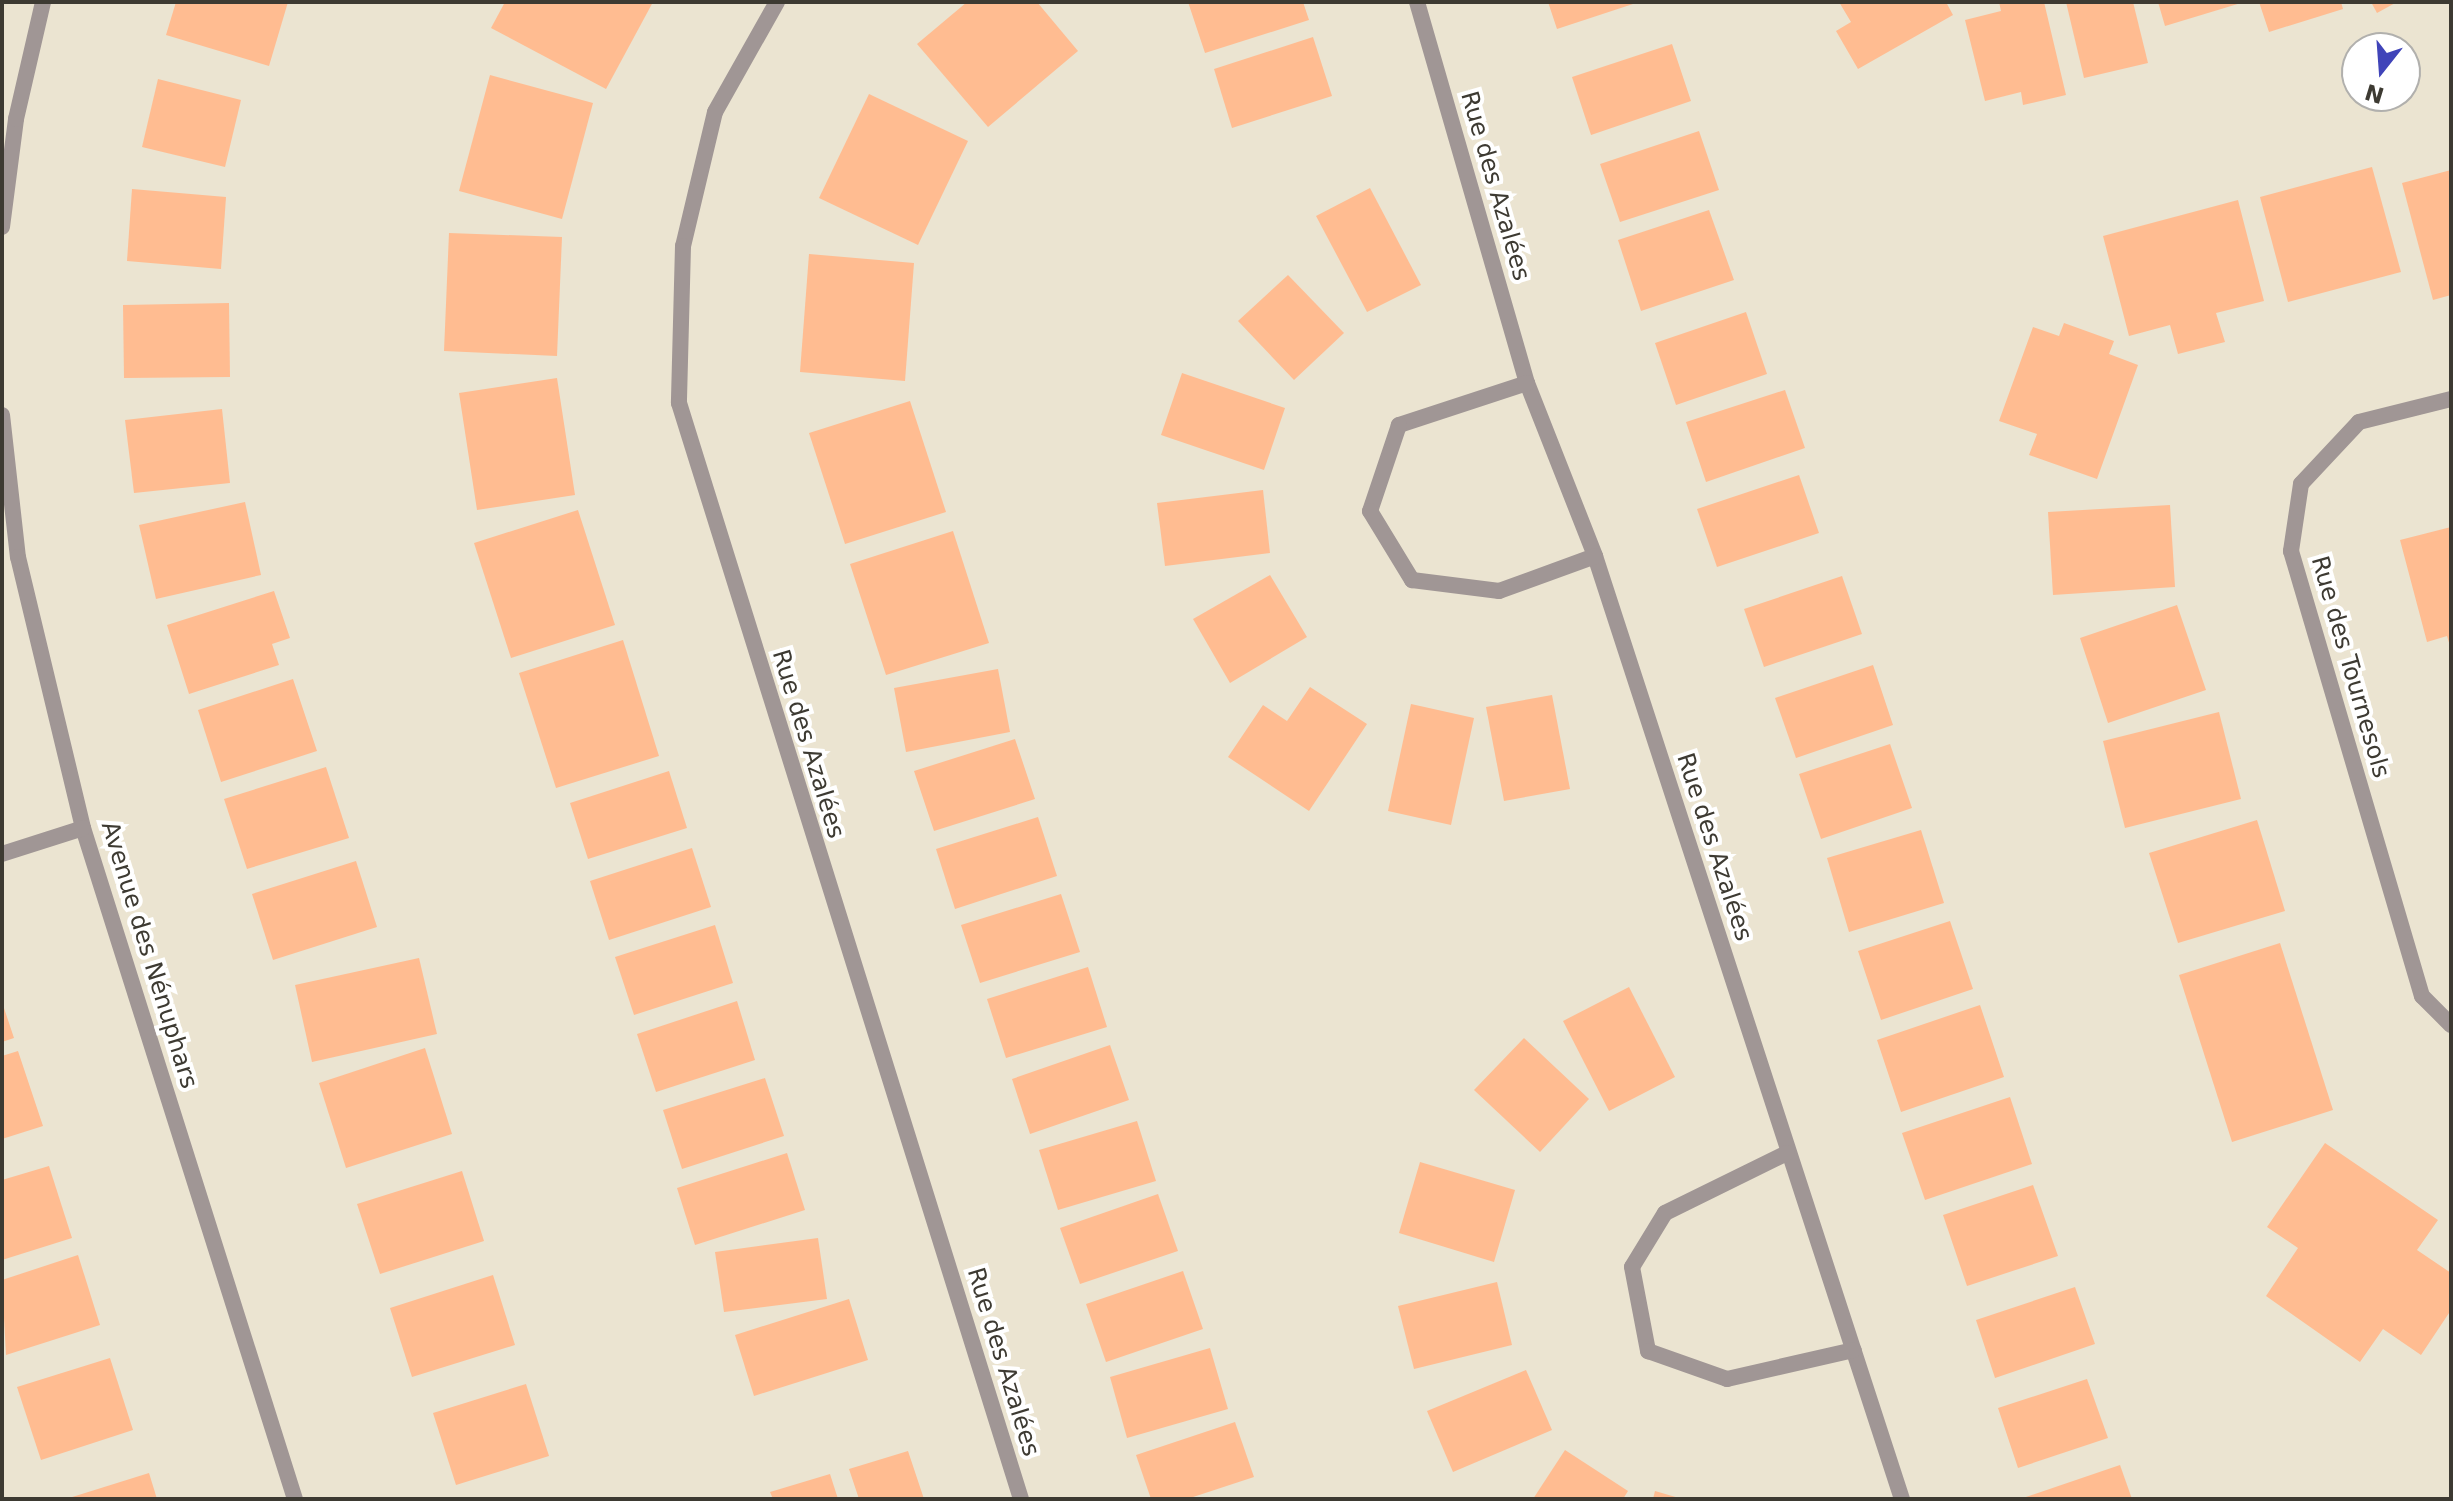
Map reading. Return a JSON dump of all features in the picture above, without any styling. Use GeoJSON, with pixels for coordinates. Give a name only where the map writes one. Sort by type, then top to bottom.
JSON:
{"type":"FeatureCollection","features":[{"type":"Feature","properties":{"kind":"street"},"geometry":{"type":"LineString","coordinates":[[2,227],[16,119],[43,2]]}},
{"type":"Feature","properties":{"kind":"street","name":"Rue des Azalées"},"geometry":{"type":"LineString","coordinates":[[777,2],[715,112],[683,246],[679,403],[1021,1499]]}},
{"type":"Feature","properties":{"kind":"street","name":"Rue des Azalées"},"geometry":{"type":"LineString","coordinates":[[1417,2],[1527,383],[1595,556],[1902,1499]]}},
{"type":"Feature","properties":{"kind":"street"},"geometry":{"type":"LineString","coordinates":[[1527,383],[1399,425],[1370,511],[1412,580],[1499,591],[1595,556]]}},
{"type":"Feature","properties":{"kind":"street","name":"Rue des Tournesols"},"geometry":{"type":"LineString","coordinates":[[2451,399],[2359,422],[2301,484],[2291,551],[2422,996],[2451,1025]]}},
{"type":"Feature","properties":{"kind":"street","name":"Avenue des Nénuphars"},"geometry":{"type":"LineString","coordinates":[[2,415],[18,557],[83,828],[295,1499]]}},
{"type":"Feature","properties":{"kind":"street"},"geometry":{"type":"LineString","coordinates":[[2,854],[83,828]]}},
{"type":"Feature","properties":{"kind":"street"},"geometry":{"type":"LineString","coordinates":[[1787,1153],[1665,1213],[1632,1267],[1648,1351],[1727,1379],[1854,1350]]}},
{"type":"Feature","properties":{"kind":"building"},"geometry":{"type":"Polygon","coordinates":[[[176,2],[288,2],[269,66],[166,35],[176,2]]]}},
{"type":"Feature","properties":{"kind":"building"},"geometry":{"type":"Polygon","coordinates":[[[505,2],[653,2],[606,89],[491,28],[505,2]]]}},
{"type":"Feature","properties":{"kind":"building"},"geometry":{"type":"Polygon","coordinates":[[[967,2],[1037,2],[1078,51],[988,127],[917,44],[967,2]]]}},
{"type":"Feature","properties":{"kind":"building"},"geometry":{"type":"Polygon","coordinates":[[[1188,2],[1303,2],[1309,20],[1205,53],[1188,2]]]}},
{"type":"Feature","properties":{"kind":"building"},"geometry":{"type":"Polygon","coordinates":[[[1548,2],[1635,2],[1636,3],[1557,29],[1548,2]]]}},
{"type":"Feature","properties":{"kind":"building"},"geometry":{"type":"Polygon","coordinates":[[[1839,2],[1946,2],[1953,15],[1858,69],[1836,31],[1851,22],[1839,2]]]}},
{"type":"Feature","properties":{"kind":"building"},"geometry":{"type":"Polygon","coordinates":[[[1999,2],[2044,2],[2066,95],[2023,105],[2021,92],[1985,101],[1965,20],[2001,11],[1999,2]]]}},
{"type":"Feature","properties":{"kind":"building"},"geometry":{"type":"Polygon","coordinates":[[[2066,2],[2133,2],[2148,63],[2084,78],[2066,2]]]}},
{"type":"Feature","properties":{"kind":"building"},"geometry":{"type":"Polygon","coordinates":[[[2158,2],[2241,2],[2241,3],[2165,26],[2158,2]]]}},
{"type":"Feature","properties":{"kind":"building"},"geometry":{"type":"Polygon","coordinates":[[[2259,2],[2341,2],[2343,9],[2269,32],[2259,2]]]}},
{"type":"Feature","properties":{"kind":"building"},"geometry":{"type":"Polygon","coordinates":[[[2371,2],[2397,2],[2377,13],[2371,2]]]}},
{"type":"Feature","properties":{"kind":"building"},"geometry":{"type":"Polygon","coordinates":[[[1313,37],[1332,96],[1232,128],[1214,69],[1313,37]]]}},
{"type":"Feature","properties":{"kind":"building"},"geometry":{"type":"Polygon","coordinates":[[[1672,44],[1691,101],[1591,135],[1572,77],[1672,44]]]}},
{"type":"Feature","properties":{"kind":"building"},"geometry":{"type":"Polygon","coordinates":[[[490,75],[593,103],[562,219],[459,191],[490,75]]]}},
{"type":"Feature","properties":{"kind":"building"},"geometry":{"type":"Polygon","coordinates":[[[158,79],[241,100],[225,167],[142,147],[158,79]]]}},
{"type":"Feature","properties":{"kind":"building"},"geometry":{"type":"Polygon","coordinates":[[[869,94],[968,141],[918,245],[819,198],[869,94]]]}},
{"type":"Feature","properties":{"kind":"building"},"geometry":{"type":"Polygon","coordinates":[[[1699,131],[1719,190],[1620,222],[1600,164],[1699,131]]]}},
{"type":"Feature","properties":{"kind":"building"},"geometry":{"type":"Polygon","coordinates":[[[2372,167],[2401,272],[2288,302],[2260,197],[2372,167]]]}},
{"type":"Feature","properties":{"kind":"building"},"geometry":{"type":"Polygon","coordinates":[[[2451,170],[2451,295],[2433,300],[2402,183],[2451,170]]]}},
{"type":"Feature","properties":{"kind":"building"},"geometry":{"type":"Polygon","coordinates":[[[1370,188],[1421,285],[1367,312],[1316,216],[1370,188]]]}},
{"type":"Feature","properties":{"kind":"building"},"geometry":{"type":"Polygon","coordinates":[[[132,189],[226,197],[221,269],[127,261],[132,189]]]}},
{"type":"Feature","properties":{"kind":"building"},"geometry":{"type":"Polygon","coordinates":[[[2238,200],[2264,301],[2216,313],[2225,342],[2178,354],[2170,325],[2129,336],[2103,236],[2238,200]]]}},
{"type":"Feature","properties":{"kind":"building"},"geometry":{"type":"Polygon","coordinates":[[[1709,210],[1734,280],[1641,311],[1618,240],[1709,210]]]}},
{"type":"Feature","properties":{"kind":"building"},"geometry":{"type":"Polygon","coordinates":[[[449,233],[562,237],[557,356],[444,351],[449,233]]]}},
{"type":"Feature","properties":{"kind":"building"},"geometry":{"type":"Polygon","coordinates":[[[809,254],[914,263],[905,381],[800,372],[809,254]]]}},
{"type":"Feature","properties":{"kind":"building"},"geometry":{"type":"Polygon","coordinates":[[[1288,275],[1344,333],[1294,380],[1238,321],[1288,275]]]}},
{"type":"Feature","properties":{"kind":"building"},"geometry":{"type":"Polygon","coordinates":[[[229,303],[230,377],[124,378],[123,305],[229,303]]]}},
{"type":"Feature","properties":{"kind":"building"},"geometry":{"type":"Polygon","coordinates":[[[1746,312],[1767,374],[1676,405],[1655,343],[1746,312]]]}},
{"type":"Feature","properties":{"kind":"building"},"geometry":{"type":"Polygon","coordinates":[[[2064,323],[2114,341],[2109,354],[2138,365],[2097,479],[2029,455],[2037,434],[1999,421],[2033,327],[2059,336],[2064,323]]]}},
{"type":"Feature","properties":{"kind":"building"},"geometry":{"type":"Polygon","coordinates":[[[1182,373],[1285,408],[1264,470],[1161,435],[1182,373]]]}},
{"type":"Feature","properties":{"kind":"building"},"geometry":{"type":"Polygon","coordinates":[[[557,378],[575,495],[477,510],[459,393],[557,378]]]}},
{"type":"Feature","properties":{"kind":"building"},"geometry":{"type":"Polygon","coordinates":[[[1785,390],[1805,448],[1706,482],[1686,422],[1785,390]]]}},
{"type":"Feature","properties":{"kind":"building"},"geometry":{"type":"Polygon","coordinates":[[[910,401],[946,512],[845,544],[809,433],[910,401]]]}},
{"type":"Feature","properties":{"kind":"building"},"geometry":{"type":"Polygon","coordinates":[[[222,409],[230,483],[134,493],[125,420],[222,409]]]}},
{"type":"Feature","properties":{"kind":"building"},"geometry":{"type":"Polygon","coordinates":[[[1799,475],[1819,533],[1717,567],[1697,509],[1799,475]]]}},
{"type":"Feature","properties":{"kind":"building"},"geometry":{"type":"Polygon","coordinates":[[[1263,490],[1270,553],[1165,566],[1157,503],[1263,490]]]}},
{"type":"Feature","properties":{"kind":"building"},"geometry":{"type":"Polygon","coordinates":[[[245,502],[261,575],[156,599],[139,525],[245,502]]]}},
{"type":"Feature","properties":{"kind":"building"},"geometry":{"type":"Polygon","coordinates":[[[2170,505],[2175,587],[2053,595],[2048,512],[2170,505]]]}},
{"type":"Feature","properties":{"kind":"building"},"geometry":{"type":"Polygon","coordinates":[[[578,510],[615,625],[511,658],[474,543],[578,510]]]}},
{"type":"Feature","properties":{"kind":"building"},"geometry":{"type":"Polygon","coordinates":[[[2451,527],[2450,646],[2447,636],[2427,642],[2400,540],[2451,527]]]}},
{"type":"Feature","properties":{"kind":"building"},"geometry":{"type":"Polygon","coordinates":[[[953,531],[989,643],[886,675],[850,564],[953,531]]]}},
{"type":"Feature","properties":{"kind":"building"},"geometry":{"type":"Polygon","coordinates":[[[1270,575],[1307,637],[1230,683],[1193,619],[1270,575]]]}},
{"type":"Feature","properties":{"kind":"building"},"geometry":{"type":"Polygon","coordinates":[[[1842,576],[1862,634],[1764,667],[1744,609],[1842,576]]]}},
{"type":"Feature","properties":{"kind":"building"},"geometry":{"type":"Polygon","coordinates":[[[274,591],[290,638],[272,644],[279,665],[189,694],[167,625],[274,591]]]}},
{"type":"Feature","properties":{"kind":"building"},"geometry":{"type":"Polygon","coordinates":[[[2177,605],[2206,690],[2108,723],[2080,638],[2177,605]]]}},
{"type":"Feature","properties":{"kind":"building"},"geometry":{"type":"Polygon","coordinates":[[[623,640],[659,756],[556,788],[519,673],[623,640]]]}},
{"type":"Feature","properties":{"kind":"building"},"geometry":{"type":"Polygon","coordinates":[[[1873,665],[1893,725],[1796,758],[1775,698],[1873,665]]]}},
{"type":"Feature","properties":{"kind":"building"},"geometry":{"type":"Polygon","coordinates":[[[998,669],[1010,732],[906,752],[894,688],[998,669]]]}},
{"type":"Feature","properties":{"kind":"building"},"geometry":{"type":"Polygon","coordinates":[[[293,679],[317,751],[221,782],[198,710],[293,679]]]}},
{"type":"Feature","properties":{"kind":"building"},"geometry":{"type":"Polygon","coordinates":[[[1310,687],[1367,724],[1309,811],[1228,757],[1263,705],[1287,721],[1310,687]]]}},
{"type":"Feature","properties":{"kind":"building"},"geometry":{"type":"Polygon","coordinates":[[[1552,695],[1570,789],[1504,801],[1486,707],[1552,695]]]}},
{"type":"Feature","properties":{"kind":"building"},"geometry":{"type":"Polygon","coordinates":[[[1411,704],[1474,718],[1451,825],[1388,811],[1411,704]]]}},
{"type":"Feature","properties":{"kind":"building"},"geometry":{"type":"Polygon","coordinates":[[[2219,712],[2241,799],[2125,828],[2103,741],[2219,712]]]}},
{"type":"Feature","properties":{"kind":"building"},"geometry":{"type":"Polygon","coordinates":[[[1015,739],[1035,799],[934,831],[914,771],[1015,739]]]}},
{"type":"Feature","properties":{"kind":"building"},"geometry":{"type":"Polygon","coordinates":[[[1890,744],[1912,808],[1821,839],[1799,774],[1890,744]]]}},
{"type":"Feature","properties":{"kind":"building"},"geometry":{"type":"Polygon","coordinates":[[[326,767],[349,838],[247,869],[224,799],[326,767]]]}},
{"type":"Feature","properties":{"kind":"building"},"geometry":{"type":"Polygon","coordinates":[[[669,771],[687,828],[588,859],[570,803],[669,771]]]}},
{"type":"Feature","properties":{"kind":"building"},"geometry":{"type":"Polygon","coordinates":[[[1038,817],[1057,876],[955,909],[936,849],[1038,817]]]}},
{"type":"Feature","properties":{"kind":"building"},"geometry":{"type":"Polygon","coordinates":[[[2257,820],[2285,911],[2178,943],[2149,853],[2257,820]]]}},
{"type":"Feature","properties":{"kind":"building"},"geometry":{"type":"Polygon","coordinates":[[[1921,830],[1944,903],[1849,932],[1827,858],[1921,830]]]}},
{"type":"Feature","properties":{"kind":"building"},"geometry":{"type":"Polygon","coordinates":[[[692,848],[711,907],[609,940],[590,881],[692,848]]]}},
{"type":"Feature","properties":{"kind":"building"},"geometry":{"type":"Polygon","coordinates":[[[356,861],[377,927],[273,960],[252,894],[356,861]]]}},
{"type":"Feature","properties":{"kind":"building"},"geometry":{"type":"Polygon","coordinates":[[[1061,894],[1080,952],[980,983],[961,925],[1061,894]]]}},
{"type":"Feature","properties":{"kind":"building"},"geometry":{"type":"Polygon","coordinates":[[[1950,921],[1973,989],[1881,1020],[1858,951],[1950,921]]]}},
{"type":"Feature","properties":{"kind":"building"},"geometry":{"type":"Polygon","coordinates":[[[715,925],[733,983],[634,1015],[615,957],[715,925]]]}},
{"type":"Feature","properties":{"kind":"building"},"geometry":{"type":"Polygon","coordinates":[[[2280,943],[2333,1110],[2232,1142],[2179,975],[2280,943]]]}},
{"type":"Feature","properties":{"kind":"building"},"geometry":{"type":"Polygon","coordinates":[[[419,958],[437,1034],[312,1062],[295,985],[419,958]]]}},
{"type":"Feature","properties":{"kind":"building"},"geometry":{"type":"Polygon","coordinates":[[[1088,967],[1107,1027],[1006,1058],[987,999],[1088,967]]]}},
{"type":"Feature","properties":{"kind":"building"},"geometry":{"type":"Polygon","coordinates":[[[1629,987],[1675,1077],[1609,1111],[1563,1021],[1629,987]]]}},
{"type":"Feature","properties":{"kind":"building"},"geometry":{"type":"Polygon","coordinates":[[[737,1001],[755,1060],[656,1092],[637,1034],[737,1001]]]}},
{"type":"Feature","properties":{"kind":"building"},"geometry":{"type":"Polygon","coordinates":[[[2,1002],[14,1038],[2,1042],[2,1002]]]}},
{"type":"Feature","properties":{"kind":"building"},"geometry":{"type":"Polygon","coordinates":[[[1980,1005],[2004,1077],[1901,1112],[1877,1040],[1980,1005]]]}},
{"type":"Feature","properties":{"kind":"building"},"geometry":{"type":"Polygon","coordinates":[[[1524,1038],[1589,1099],[1540,1152],[1474,1090],[1524,1038]]]}},
{"type":"Feature","properties":{"kind":"building"},"geometry":{"type":"Polygon","coordinates":[[[1110,1045],[1129,1100],[1030,1134],[1012,1079],[1110,1045]]]}},
{"type":"Feature","properties":{"kind":"building"},"geometry":{"type":"Polygon","coordinates":[[[425,1048],[452,1134],[346,1168],[319,1083],[425,1048]]]}},
{"type":"Feature","properties":{"kind":"building"},"geometry":{"type":"Polygon","coordinates":[[[18,1051],[43,1126],[2,1139],[2,1056],[18,1051]]]}},
{"type":"Feature","properties":{"kind":"building"},"geometry":{"type":"Polygon","coordinates":[[[765,1078],[784,1136],[682,1169],[663,1110],[765,1078]]]}},
{"type":"Feature","properties":{"kind":"building"},"geometry":{"type":"Polygon","coordinates":[[[2010,1097],[2032,1164],[1925,1200],[1902,1133],[2010,1097]]]}},
{"type":"Feature","properties":{"kind":"building"},"geometry":{"type":"Polygon","coordinates":[[[1137,1121],[1156,1181],[1058,1210],[1039,1150],[1137,1121]]]}},
{"type":"Feature","properties":{"kind":"building"},"geometry":{"type":"Polygon","coordinates":[[[2325,1143],[2438,1220],[2417,1250],[2451,1273],[2451,1310],[2421,1355],[2383,1329],[2360,1362],[2266,1296],[2298,1248],[2267,1227],[2325,1143]]]}},
{"type":"Feature","properties":{"kind":"building"},"geometry":{"type":"Polygon","coordinates":[[[787,1153],[805,1210],[695,1245],[677,1188],[787,1153]]]}},
{"type":"Feature","properties":{"kind":"building"},"geometry":{"type":"Polygon","coordinates":[[[1420,1162],[1515,1190],[1494,1262],[1399,1233],[1420,1162]]]}},
{"type":"Feature","properties":{"kind":"building"},"geometry":{"type":"Polygon","coordinates":[[[49,1166],[72,1238],[2,1260],[2,1180],[49,1166]]]}},
{"type":"Feature","properties":{"kind":"building"},"geometry":{"type":"Polygon","coordinates":[[[462,1171],[484,1241],[380,1274],[357,1204],[462,1171]]]}},
{"type":"Feature","properties":{"kind":"building"},"geometry":{"type":"Polygon","coordinates":[[[2033,1185],[2058,1256],[1967,1286],[1943,1215],[2033,1185]]]}},
{"type":"Feature","properties":{"kind":"building"},"geometry":{"type":"Polygon","coordinates":[[[1158,1194],[1178,1251],[1080,1284],[1060,1228],[1158,1194]]]}},
{"type":"Feature","properties":{"kind":"building"},"geometry":{"type":"Polygon","coordinates":[[[818,1238],[827,1299],[724,1312],[715,1252],[818,1238]]]}},
{"type":"Feature","properties":{"kind":"building"},"geometry":{"type":"Polygon","coordinates":[[[78,1255],[100,1325],[6,1355],[2,1280],[78,1255]]]}},
{"type":"Feature","properties":{"kind":"building"},"geometry":{"type":"Polygon","coordinates":[[[1183,1271],[1203,1329],[1106,1362],[1086,1304],[1183,1271]]]}},
{"type":"Feature","properties":{"kind":"building"},"geometry":{"type":"Polygon","coordinates":[[[493,1275],[515,1345],[412,1377],[390,1308],[493,1275]]]}},
{"type":"Feature","properties":{"kind":"building"},"geometry":{"type":"Polygon","coordinates":[[[1497,1282],[1512,1345],[1414,1369],[1398,1306],[1497,1282]]]}},
{"type":"Feature","properties":{"kind":"building"},"geometry":{"type":"Polygon","coordinates":[[[2075,1287],[2095,1344],[1995,1378],[1976,1320],[2075,1287]]]}},
{"type":"Feature","properties":{"kind":"building"},"geometry":{"type":"Polygon","coordinates":[[[849,1299],[868,1360],[754,1396],[735,1335],[849,1299]]]}},
{"type":"Feature","properties":{"kind":"building"},"geometry":{"type":"Polygon","coordinates":[[[1210,1348],[1228,1409],[1127,1438],[1110,1377],[1210,1348]]]}},
{"type":"Feature","properties":{"kind":"building"},"geometry":{"type":"Polygon","coordinates":[[[110,1358],[133,1430],[41,1460],[17,1387],[110,1358]]]}},
{"type":"Feature","properties":{"kind":"building"},"geometry":{"type":"Polygon","coordinates":[[[1526,1370],[1552,1430],[1453,1472],[1427,1411],[1526,1370]]]}},
{"type":"Feature","properties":{"kind":"building"},"geometry":{"type":"Polygon","coordinates":[[[2087,1379],[2108,1438],[2018,1468],[1998,1408],[2087,1379]]]}},
{"type":"Feature","properties":{"kind":"building"},"geometry":{"type":"Polygon","coordinates":[[[526,1384],[549,1456],[456,1485],[433,1413],[526,1384]]]}},
{"type":"Feature","properties":{"kind":"building"},"geometry":{"type":"Polygon","coordinates":[[[1235,1422],[1254,1477],[1187,1499],[1151,1499],[1136,1455],[1235,1422]]]}},
{"type":"Feature","properties":{"kind":"building"},"geometry":{"type":"Polygon","coordinates":[[[1565,1450],[1628,1491],[1623,1499],[1533,1499],[1565,1450]]]}},
{"type":"Feature","properties":{"kind":"building"},"geometry":{"type":"Polygon","coordinates":[[[908,1451],[924,1499],[859,1499],[849,1469],[908,1451]]]}},
{"type":"Feature","properties":{"kind":"building"},"geometry":{"type":"Polygon","coordinates":[[[2120,1465],[2132,1499],[2023,1499],[2023,1498],[2120,1465]]]}},
{"type":"Feature","properties":{"kind":"building"},"geometry":{"type":"Polygon","coordinates":[[[149,1473],[157,1499],[69,1499],[69,1498],[149,1473]]]}},
{"type":"Feature","properties":{"kind":"building"},"geometry":{"type":"Polygon","coordinates":[[[830,1474],[838,1499],[773,1499],[770,1492],[830,1474]]]}},
{"type":"Feature","properties":{"kind":"building"},"geometry":{"type":"Polygon","coordinates":[[[1655,1491],[1679,1498],[1679,1499],[1653,1499],[1655,1491]]]}}]}
